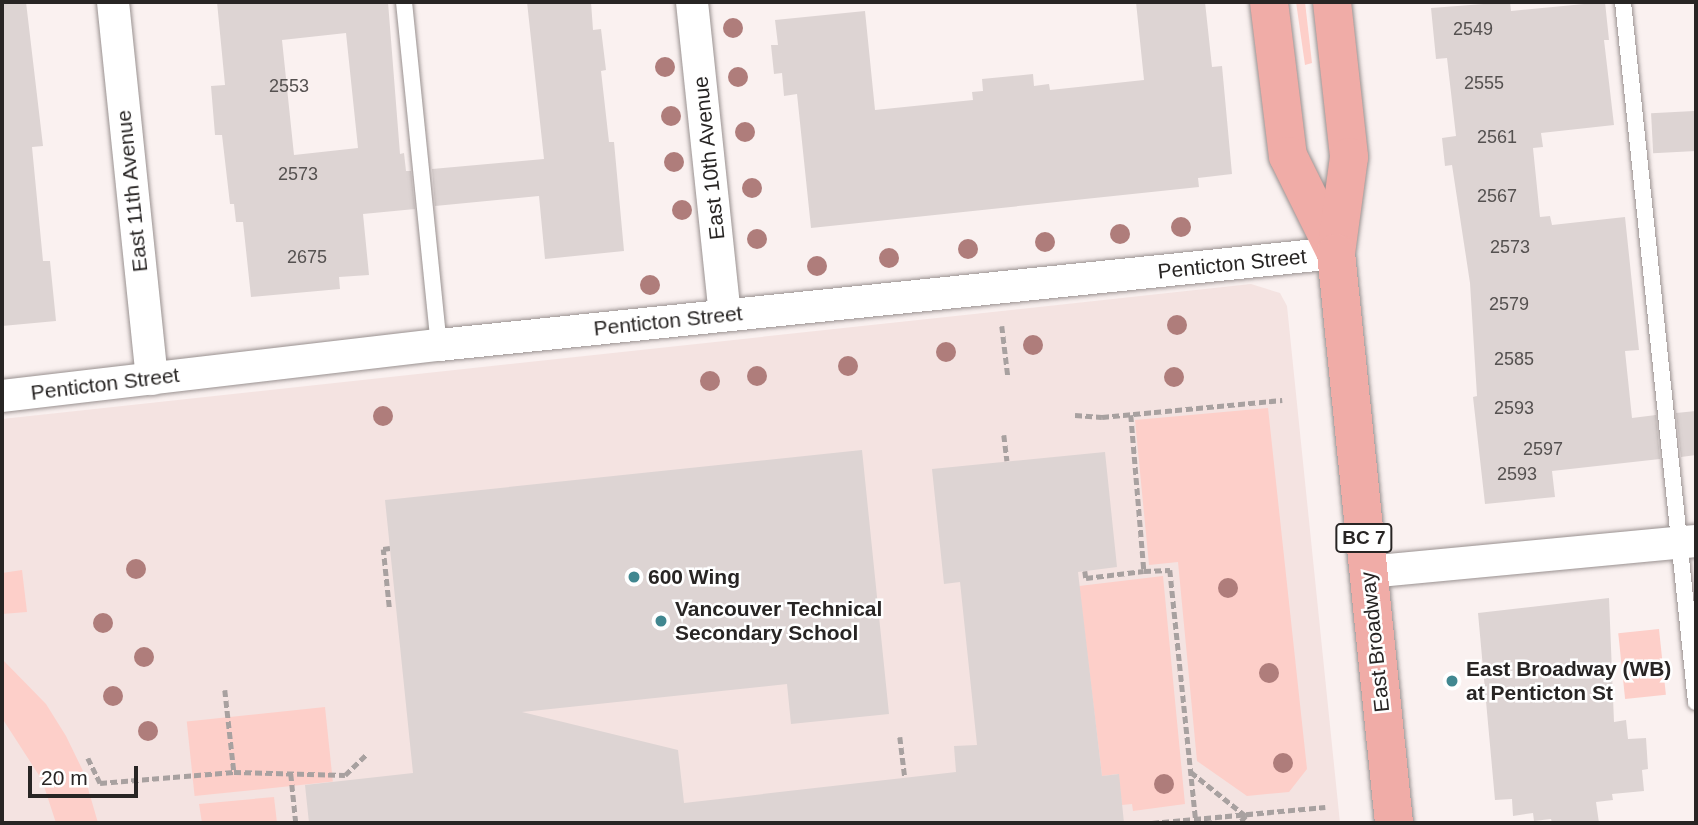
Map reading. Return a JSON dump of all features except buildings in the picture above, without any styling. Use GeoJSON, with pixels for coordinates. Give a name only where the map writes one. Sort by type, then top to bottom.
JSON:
{"type":"FeatureCollection","features":[{"type":"Feature","properties":{"kind":"main road","name":"East Broadway"},"geometry":{"type":"LineString","coordinates":[[1269,2],[1288,156],[1336,253]]}},
{"type":"Feature","properties":{"kind":"main road","name":"East Broadway"},"geometry":{"type":"LineString","coordinates":[[1332,2],[1349,157],[1336,253],[1394,823]]}},
{"type":"Feature","properties":{"kind":"street","name":"East 11th Avenue"},"geometry":{"type":"LineString","coordinates":[[113,2],[152,379]]}},
{"type":"Feature","properties":{"kind":"street","name":"East 10th Avenue"},"geometry":{"type":"LineString","coordinates":[[692,2],[725,315]]}},
{"type":"Feature","properties":{"kind":"street","name":"Penticton Street"},"geometry":{"type":"LineString","coordinates":[[2,396],[439,345],[1336,253]]}},
{"type":"Feature","properties":{"kind":"street"},"geometry":{"type":"LineString","coordinates":[[1368,572],[1688,542]]}},
{"type":"Feature","properties":{"kind":"lane"},"geometry":{"type":"LineString","coordinates":[[404,2],[439,345]]}},
{"type":"Feature","properties":{"kind":"lane"},"geometry":{"type":"LineString","coordinates":[[1623,2],[1688,542],[1696,702]]}},
{"type":"Feature","properties":{"kind":"path"},"geometry":{"type":"LineString","coordinates":[[1002,326],[1008,376]]}},
{"type":"Feature","properties":{"kind":"path"},"geometry":{"type":"LineString","coordinates":[[1075,415],[1131,415],[1282,400]]}},
{"type":"Feature","properties":{"kind":"path"},"geometry":{"type":"LineString","coordinates":[[1131,415],[1144,571]]}},
{"type":"Feature","properties":{"kind":"path"},"geometry":{"type":"LineString","coordinates":[[1004,435],[1007,461]]}},
{"type":"Feature","properties":{"kind":"path"},"geometry":{"type":"LineString","coordinates":[[389,607],[383,549],[390,548]]}},
{"type":"Feature","properties":{"kind":"path"},"geometry":{"type":"LineString","coordinates":[[1085,571],[1086,578],[1170,570],[1196,820]]}},
{"type":"Feature","properties":{"kind":"path"},"geometry":{"type":"LineString","coordinates":[[225,690],[234,772]]}},
{"type":"Feature","properties":{"kind":"path"},"geometry":{"type":"LineString","coordinates":[[900,737],[905,778]]}},
{"type":"Feature","properties":{"kind":"path"},"geometry":{"type":"LineString","coordinates":[[88,758],[100,783],[234,772],[345,775],[366,755]]}},
{"type":"Feature","properties":{"kind":"path"},"geometry":{"type":"LineString","coordinates":[[1190,771],[1246,816]]}},
{"type":"Feature","properties":{"kind":"path"},"geometry":{"type":"LineString","coordinates":[[291,774],[296,823]]}},
{"type":"Feature","properties":{"kind":"path"},"geometry":{"type":"LineString","coordinates":[[1153,823],[1325,807]]}},
{"type":"Feature","properties":{"kind":"path"},"geometry":{"type":"LineString","coordinates":[[1240,823],[1246,816]]}},
{"type":"Feature","properties":{"kind":"shaded area"},"geometry":{"type":"Polygon","coordinates":[[[1296,2],[1305,2],[1312,63],[1305,65],[1296,2]]]}},
{"type":"Feature","properties":{"kind":"shaded area","name":"Vancouver Technical Secondary School"},"geometry":{"type":"Polygon","coordinates":[[[1251,284],[1280,293],[1287,306],[1340,823],[2,823],[2,419],[1251,284]]]}},
{"type":"Feature","properties":{"kind":"shaded area"},"geometry":{"type":"Polygon","coordinates":[[[1268,408],[1307,769],[1289,792],[1247,796],[1197,761],[1178,562],[1149,565],[1135,420],[1268,408]]]}},
{"type":"Feature","properties":{"kind":"shaded area"},"geometry":{"type":"Polygon","coordinates":[[[22,570],[27,612],[2,614],[2,573],[22,570]]]}},
{"type":"Feature","properties":{"kind":"shaded area"},"geometry":{"type":"Polygon","coordinates":[[[1163,576],[1185,804],[1133,811],[1132,804],[1122,805],[1118,774],[1102,776],[1079,586],[1163,576]]]}},
{"type":"Feature","properties":{"kind":"shaded area"},"geometry":{"type":"Polygon","coordinates":[[[1659,629],[1666,695],[1625,699],[1618,633],[1659,629]]]}},
{"type":"Feature","properties":{"kind":"shaded area"},"geometry":{"type":"Polygon","coordinates":[[[2,659],[46,704],[66,736],[83,771],[98,823],[56,823],[42,780],[2,718],[2,659]]]}},
{"type":"Feature","properties":{"kind":"shaded area"},"geometry":{"type":"Polygon","coordinates":[[[325,707],[333,782],[195,796],[187,722],[325,707]]]}},
{"type":"Feature","properties":{"kind":"shaded area"},"geometry":{"type":"Polygon","coordinates":[[[274,797],[277,823],[202,823],[199,804],[274,797]]]}},
{"type":"Feature","properties":{"kind":"place","name":"600 Wing"},"geometry":{"type":"Point","coordinates":[634,577]}},
{"type":"Feature","properties":{"kind":"place","name":"Vancouver Technical Secondary School"},"geometry":{"type":"Point","coordinates":[661,621]}},
{"type":"Feature","properties":{"kind":"place","name":"East Broadway (WB) at Penticton St"},"geometry":{"type":"Point","coordinates":[1452,681]}}]}
